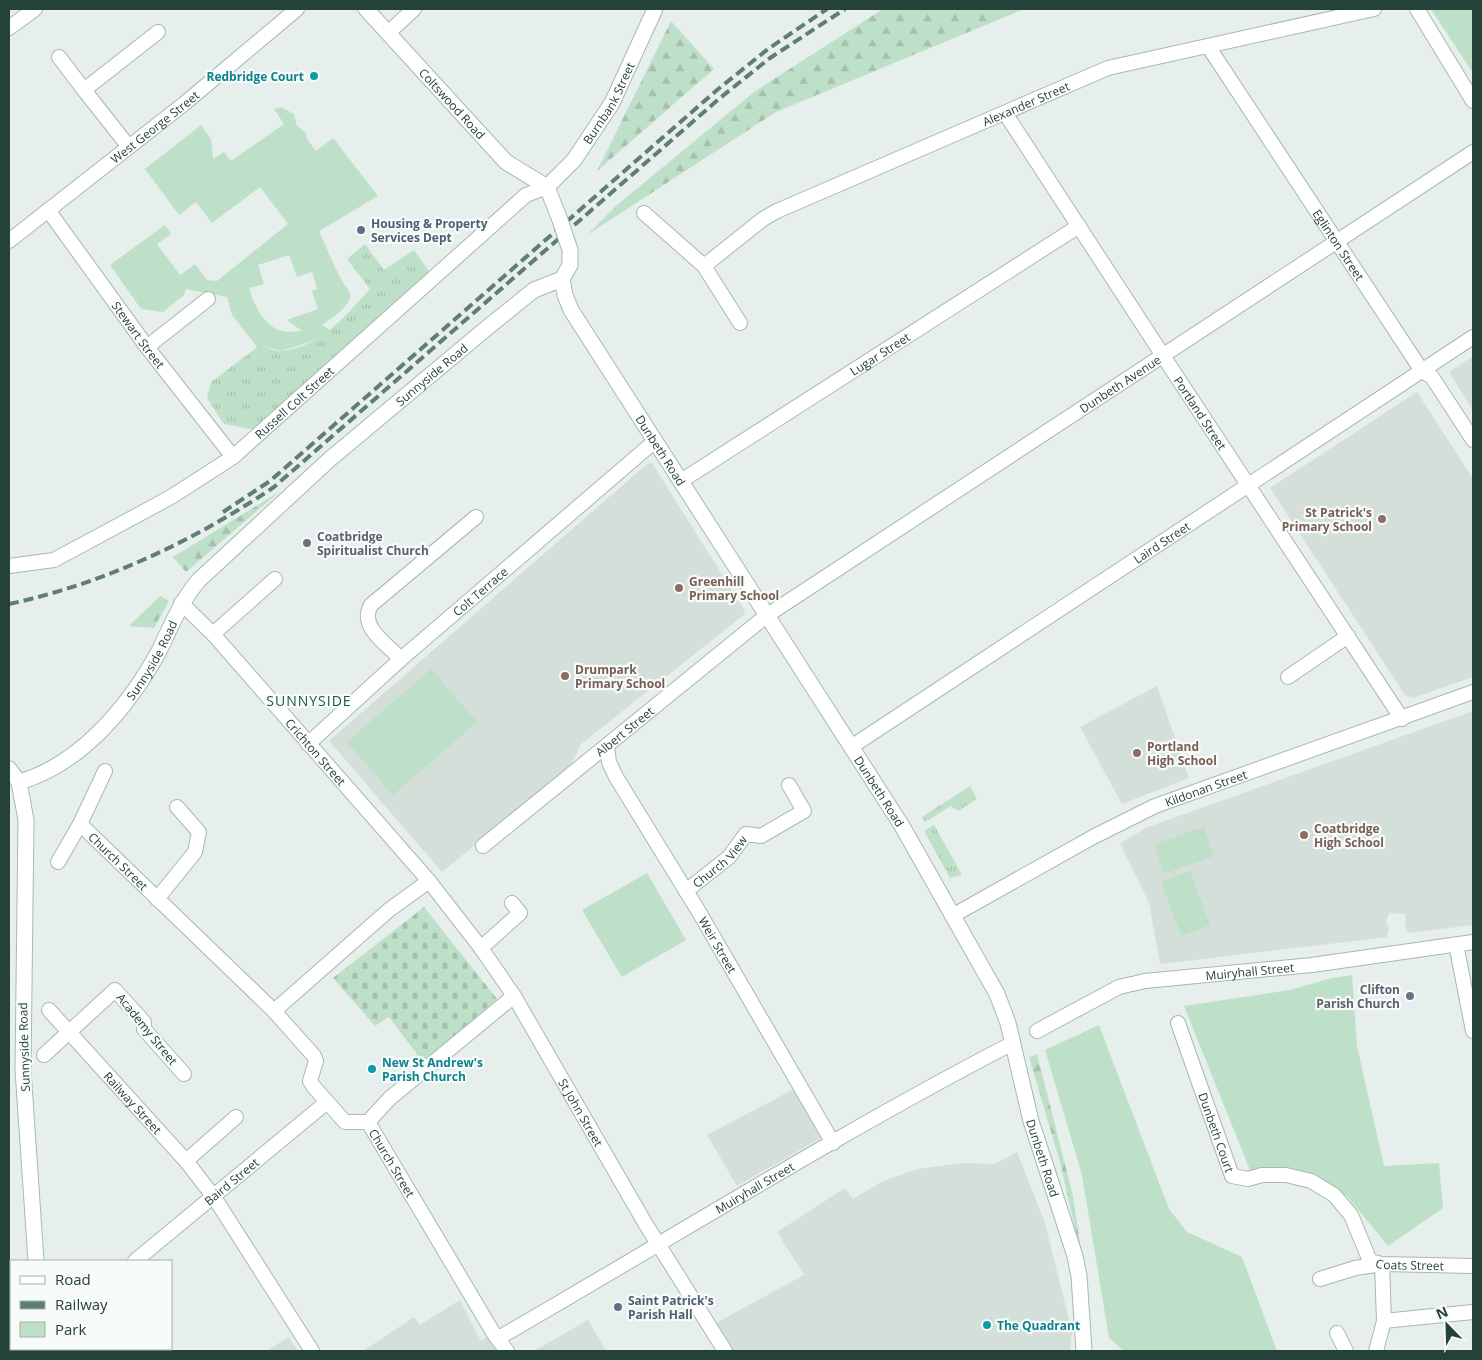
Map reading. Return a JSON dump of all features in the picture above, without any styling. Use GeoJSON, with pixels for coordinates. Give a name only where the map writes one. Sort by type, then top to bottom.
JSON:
{"type":"FeatureCollection","features":[{"type":"Feature","properties":{"kind":"main road","name":"Coltswood Road"},"geometry":{"type":"LineString","coordinates":[[366,9],[506,162],[547,187]]}},
{"type":"Feature","properties":{"kind":"main road","name":"Burnbank Street"},"geometry":{"type":"LineString","coordinates":[[547,187],[574,160],[612,103],[655,9]]}},
{"type":"Feature","properties":{"kind":"main road"},"geometry":{"type":"LineString","coordinates":[[547,187],[570,250],[570,266],[562,279]]}},
{"type":"Feature","properties":{"kind":"main road","name":"Dunbeth Road"},"geometry":{"type":"LineString","coordinates":[[562,279],[565,295],[571,310],[602,355],[655,442],[902,826],[997,994],[1013,1043],[1031,1121],[1075,1256],[1079,1276],[1084,1351]]}},
{"type":"Feature","properties":{"kind":"main road","name":"Sunnyside Road"},"geometry":{"type":"LineString","coordinates":[[36,1260],[23,1070],[26,820],[19,782],[37,777],[65,761],[115,715],[138,687],[181,603],[199,580],[330,459],[534,290],[562,279]]}},
{"type":"Feature","properties":{"kind":"main road"},"geometry":{"type":"LineString","coordinates":[[9,769],[19,782]]}},
{"type":"Feature","properties":{"kind":"street"},"geometry":{"type":"LineString","coordinates":[[9,28],[35,9]]}},
{"type":"Feature","properties":{"kind":"street","name":"West George Street"},"geometry":{"type":"LineString","coordinates":[[9,241],[185,103],[297,9]]}},
{"type":"Feature","properties":{"kind":"street"},"geometry":{"type":"LineString","coordinates":[[388,33],[414,9]]}},
{"type":"Feature","properties":{"kind":"street","name":"Alexander Street"},"geometry":{"type":"LineString","coordinates":[[704,266],[763,219],[777,211],[1108,68],[1374,9]]}},
{"type":"Feature","properties":{"kind":"street"},"geometry":{"type":"LineString","coordinates":[[1417,9],[1473,101]]}},
{"type":"Feature","properties":{"kind":"street"},"geometry":{"type":"LineString","coordinates":[[84,90],[158,32]]}},
{"type":"Feature","properties":{"kind":"street","name":"Eglinton Street"},"geometry":{"type":"LineString","coordinates":[[1208,46],[1422,370],[1432,377],[1473,440]]}},
{"type":"Feature","properties":{"kind":"street"},"geometry":{"type":"LineString","coordinates":[[59,57],[130,147]]}},
{"type":"Feature","properties":{"kind":"street","name":"Portland Street"},"geometry":{"type":"LineString","coordinates":[[1005,113],[1248,487],[1402,719]]}},
{"type":"Feature","properties":{"kind":"street","name":"Dunbeth Avenue"},"geometry":{"type":"LineString","coordinates":[[766,616],[1473,152]]}},
{"type":"Feature","properties":{"kind":"street","name":"Russell Colt Street"},"geometry":{"type":"LineString","coordinates":[[9,566],[54,560],[171,497],[232,456],[526,195],[547,187]]}},
{"type":"Feature","properties":{"kind":"street","name":"Stewart Street"},"geometry":{"type":"LineString","coordinates":[[48,210],[147,347],[232,456]]}},
{"type":"Feature","properties":{"kind":"street"},"geometry":{"type":"LineString","coordinates":[[644,213],[704,266],[740,323]]}},
{"type":"Feature","properties":{"kind":"street","name":"Lugar Street"},"geometry":{"type":"LineString","coordinates":[[681,481],[1079,226]]}},
{"type":"Feature","properties":{"kind":"street"},"geometry":{"type":"LineString","coordinates":[[147,347],[208,299]]}},
{"type":"Feature","properties":{"kind":"street","name":"Laird Street"},"geometry":{"type":"LineString","coordinates":[[851,747],[1473,337]]}},
{"type":"Feature","properties":{"kind":"street","name":"Colt Terrace"},"geometry":{"type":"LineString","coordinates":[[308,744],[401,659],[655,442]]}},
{"type":"Feature","properties":{"kind":"street"},"geometry":{"type":"LineString","coordinates":[[401,659],[372,630],[368,622],[368,610],[371,605],[476,517]]}},
{"type":"Feature","properties":{"kind":"street"},"geometry":{"type":"LineString","coordinates":[[213,634],[276,580]]}},
{"type":"Feature","properties":{"kind":"street","name":"Crichton Street"},"geometry":{"type":"LineString","coordinates":[[181,603],[213,634],[429,880]]}},
{"type":"Feature","properties":{"kind":"street","name":"Albert Street"},"geometry":{"type":"LineString","coordinates":[[483,846],[766,616]]}},
{"type":"Feature","properties":{"kind":"street"},"geometry":{"type":"LineString","coordinates":[[1288,677],[1348,636]]}},
{"type":"Feature","properties":{"kind":"street","name":"Kildonan Street"},"geometry":{"type":"LineString","coordinates":[[952,916],[1155,806],[1473,692]]}},
{"type":"Feature","properties":{"kind":"street","name":"Weir Street"},"geometry":{"type":"LineString","coordinates":[[606,746],[608,762],[616,777],[686,890],[833,1143]]}},
{"type":"Feature","properties":{"kind":"street","name":"Church Street"},"geometry":{"type":"LineString","coordinates":[[58,862],[80,824],[106,772]]}},
{"type":"Feature","properties":{"kind":"street","name":"Church View"},"geometry":{"type":"LineString","coordinates":[[686,890],[729,858],[746,834],[761,836],[804,810],[789,785]]}},
{"type":"Feature","properties":{"kind":"street","name":"Church Street"},"geometry":{"type":"LineString","coordinates":[[157,899],[195,852],[199,832],[178,807]]}},
{"type":"Feature","properties":{"kind":"street","name":"Church Street"},"geometry":{"type":"LineString","coordinates":[[80,824],[274,1011],[314,1056],[316,1061],[310,1081],[345,1122],[368,1122],[507,1351]]}},
{"type":"Feature","properties":{"kind":"street"},"geometry":{"type":"LineString","coordinates":[[274,1011],[389,910],[429,880]]}},
{"type":"Feature","properties":{"kind":"street","name":"St John Street"},"geometry":{"type":"LineString","coordinates":[[429,880],[481,948],[514,996],[658,1244],[725,1351]]}},
{"type":"Feature","properties":{"kind":"street"},"geometry":{"type":"LineString","coordinates":[[481,948],[520,914],[512,903]]}},
{"type":"Feature","properties":{"kind":"street","name":"Muiryhall Street"},"geometry":{"type":"LineString","coordinates":[[1037,1031],[1096,997],[1118,987],[1145,981],[1312,965],[1473,942]]}},
{"type":"Feature","properties":{"kind":"street"},"geometry":{"type":"LineString","coordinates":[[1456,944],[1473,1031]]}},
{"type":"Feature","properties":{"kind":"street","name":"Academy Street"},"geometry":{"type":"LineString","coordinates":[[44,1055],[115,990],[144,1022],[144,1029],[184,1074]]}},
{"type":"Feature","properties":{"kind":"street"},"geometry":{"type":"LineString","coordinates":[[368,1122],[389,1099],[514,996]]}},
{"type":"Feature","properties":{"kind":"street","name":"Railway Street"},"geometry":{"type":"LineString","coordinates":[[49,1010],[186,1161],[214,1197]]}},
{"type":"Feature","properties":{"kind":"street","name":"Dunbeth Court"},"geometry":{"type":"LineString","coordinates":[[1178,1023],[1232,1176],[1248,1179],[1262,1175],[1286,1175],[1311,1181],[1334,1195],[1351,1215],[1360,1239]]}},
{"type":"Feature","properties":{"kind":"street","name":"Muiryhall Street"},"geometry":{"type":"LineString","coordinates":[[497,1336],[502,1336],[948,1076],[1013,1043]]}},
{"type":"Feature","properties":{"kind":"street","name":"Baird Street"},"geometry":{"type":"LineString","coordinates":[[136,1260],[327,1102]]}},
{"type":"Feature","properties":{"kind":"street"},"geometry":{"type":"LineString","coordinates":[[186,1161],[236,1117]]}},
{"type":"Feature","properties":{"kind":"street"},"geometry":{"type":"LineString","coordinates":[[214,1197],[312,1351]]}},
{"type":"Feature","properties":{"kind":"street","name":"Coats Street"},"geometry":{"type":"LineString","coordinates":[[1360,1239],[1370,1261],[1382,1264],[1473,1266]]}},
{"type":"Feature","properties":{"kind":"street"},"geometry":{"type":"LineString","coordinates":[[1320,1279],[1355,1268],[1382,1264],[1384,1321],[1376,1351]]}},
{"type":"Feature","properties":{"kind":"street"},"geometry":{"type":"LineString","coordinates":[[1384,1321],[1473,1312]]}},
{"type":"Feature","properties":{"kind":"street"},"geometry":{"type":"LineString","coordinates":[[1337,1333],[1346,1351]]}},
{"type":"Feature","properties":{"kind":"shaded area"},"geometry":{"type":"Polygon","coordinates":[[[1473,356],[1473,411],[1449,372],[1473,356]]]}},
{"type":"Feature","properties":{"kind":"shaded area","name":"St Patrick's Primary School"},"geometry":{"type":"Polygon","coordinates":[[[1417,392],[1473,479],[1473,677],[1413,698],[1405,695],[1270,488],[1417,392]]]}},
{"type":"Feature","properties":{"kind":"shaded area"},"geometry":{"type":"Polygon","coordinates":[[[652,463],[745,611],[744,615],[581,744],[570,767],[442,872],[329,741],[647,464],[652,463]]]}},
{"type":"Feature","properties":{"kind":"shaded area","name":"Portland High School"},"geometry":{"type":"Polygon","coordinates":[[[1157,686],[1189,778],[1122,804],[1080,727],[1157,686]]]}},
{"type":"Feature","properties":{"kind":"shaded area","name":"Coatbridge High School"},"geometry":{"type":"Polygon","coordinates":[[[1473,711],[1473,925],[1408,933],[1405,923],[1406,914],[1389,913],[1386,921],[1389,929],[1387,937],[1160,964],[1149,903],[1120,843],[1148,827],[1473,711]]]}},
{"type":"Feature","properties":{"kind":"shaded area"},"geometry":{"type":"Polygon","coordinates":[[[796,1088],[821,1138],[737,1186],[707,1135],[796,1088]]]}},
{"type":"Feature","properties":{"kind":"shaded area"},"geometry":{"type":"Polygon","coordinates":[[[1017,1152],[1045,1223],[1072,1331],[1070,1351],[721,1351],[707,1328],[804,1275],[777,1232],[845,1188],[853,1199],[883,1181],[918,1169],[962,1163],[995,1164],[1017,1152]]]}},
{"type":"Feature","properties":{"kind":"shaded area"},"geometry":{"type":"Polygon","coordinates":[[[460,1300],[481,1341],[495,1333],[507,1351],[363,1351],[414,1317],[420,1325],[460,1300]]]}},
{"type":"Feature","properties":{"kind":"shaded area"},"geometry":{"type":"Polygon","coordinates":[[[588,1320],[606,1351],[534,1351],[588,1320]]]}},
{"type":"Feature","properties":{"kind":"shaded area"},"geometry":{"type":"Polygon","coordinates":[[[288,1337],[298,1351],[267,1351],[288,1337]]]}},
{"type":"Feature","properties":{"kind":"green space"},"geometry":{"type":"Polygon","coordinates":[[[883,9],[1024,9],[776,112],[587,235],[616,206],[754,92],[883,9]]]}},
{"type":"Feature","properties":{"kind":"green space"},"geometry":{"type":"Polygon","coordinates":[[[1431,9],[1473,9],[1473,73],[1431,9]]]}},
{"type":"Feature","properties":{"kind":"green space"},"geometry":{"type":"Polygon","coordinates":[[[671,21],[714,69],[597,171],[671,21]]]}},
{"type":"Feature","properties":{"kind":"green space"},"geometry":{"type":"Polygon","coordinates":[[[281,107],[294,114],[297,126],[306,133],[307,139],[316,151],[333,138],[378,196],[319,231],[350,296],[342,310],[322,325],[331,331],[316,340],[281,351],[260,345],[257,347],[232,315],[227,297],[186,289],[184,295],[163,312],[141,309],[110,265],[165,225],[171,234],[157,244],[180,275],[195,264],[207,280],[217,281],[288,224],[260,187],[212,223],[196,202],[179,215],[145,169],[201,125],[211,139],[213,159],[224,152],[231,161],[284,124],[274,109],[281,107]],[[289,255],[258,265],[264,284],[249,288],[260,314],[275,328],[284,332],[302,331],[287,320],[318,309],[312,291],[317,289],[312,272],[297,277],[289,255]]]}},
{"type":"Feature","properties":{"kind":"green space"},"geometry":{"type":"Polygon","coordinates":[[[365,244],[384,270],[414,250],[433,277],[261,431],[224,424],[207,398],[211,382],[260,345],[280,351],[296,348],[309,343],[332,328],[370,289],[347,259],[365,244]]]}},
{"type":"Feature","properties":{"kind":"green space"},"geometry":{"type":"Polygon","coordinates":[[[279,492],[186,572],[173,557],[279,492]]]}},
{"type":"Feature","properties":{"kind":"green space"},"geometry":{"type":"Polygon","coordinates":[[[160,596],[169,601],[154,628],[129,626],[160,596]]]}},
{"type":"Feature","properties":{"kind":"green space"},"geometry":{"type":"Polygon","coordinates":[[[431,669],[477,722],[393,795],[347,742],[431,669]]]}},
{"type":"Feature","properties":{"kind":"green space"},"geometry":{"type":"Polygon","coordinates":[[[970,786],[977,799],[958,811],[951,806],[925,822],[922,817],[970,786]]]}},
{"type":"Feature","properties":{"kind":"green space"},"geometry":{"type":"Polygon","coordinates":[[[934,825],[962,875],[950,878],[924,831],[934,825]]]}},
{"type":"Feature","properties":{"kind":"green space"},"geometry":{"type":"Polygon","coordinates":[[[1204,827],[1214,856],[1164,874],[1154,844],[1204,827]]]}},
{"type":"Feature","properties":{"kind":"green space"},"geometry":{"type":"Polygon","coordinates":[[[9,843],[10,848],[9,1049],[9,843]]]}},
{"type":"Feature","properties":{"kind":"green space"},"geometry":{"type":"Polygon","coordinates":[[[1190,871],[1210,925],[1181,936],[1161,882],[1190,871]]]}},
{"type":"Feature","properties":{"kind":"green space"},"geometry":{"type":"Polygon","coordinates":[[[647,873],[686,940],[622,977],[582,910],[647,873]]]}},
{"type":"Feature","properties":{"kind":"green space"},"geometry":{"type":"Polygon","coordinates":[[[424,907],[497,999],[423,1062],[389,1017],[375,1026],[333,978],[424,907]]]}},
{"type":"Feature","properties":{"kind":"green space"},"geometry":{"type":"Polygon","coordinates":[[[1352,975],[1357,1046],[1384,1166],[1439,1163],[1443,1208],[1388,1246],[1346,1195],[1252,1175],[1184,1006],[1290,990],[1328,979],[1352,975]]]}},
{"type":"Feature","properties":{"kind":"green space"},"geometry":{"type":"Polygon","coordinates":[[[1099,1025],[1169,1209],[1187,1232],[1242,1257],[1277,1351],[1124,1351],[1109,1338],[1082,1175],[1045,1050],[1099,1025]]]}},
{"type":"Feature","properties":{"kind":"green space"},"geometry":{"type":"Polygon","coordinates":[[[1037,1054],[1073,1196],[1083,1264],[1060,1162],[1029,1057],[1037,1054]]]}},
{"type":"Feature","properties":{"kind":"railway"},"geometry":{"type":"LineString","coordinates":[[223,512],[270,481],[717,90],[768,49],[827,9]]}},
{"type":"Feature","properties":{"kind":"railway"},"geometry":{"type":"LineString","coordinates":[[9,604],[79,585],[147,558],[212,525],[274,487],[720,98],[770,58],[845,9]]}},
{"type":"Feature","properties":{"kind":"place","name":"Redbridge Court"},"geometry":{"type":"Point","coordinates":[314,76]}},
{"type":"Feature","properties":{"kind":"place","name":"Housing & Property Services Dept"},"geometry":{"type":"Point","coordinates":[361,230]}},
{"type":"Feature","properties":{"kind":"place","name":"St Patrick's Primary School"},"geometry":{"type":"Point","coordinates":[1382,519]}},
{"type":"Feature","properties":{"kind":"place","name":"Coatbridge Spiritualist Church"},"geometry":{"type":"Point","coordinates":[307,543]}},
{"type":"Feature","properties":{"kind":"place","name":"Greenhill Primary School"},"geometry":{"type":"Point","coordinates":[679,588]}},
{"type":"Feature","properties":{"kind":"place","name":"Drumpark Primary School"},"geometry":{"type":"Point","coordinates":[565,676]}},
{"type":"Feature","properties":{"kind":"place","name":"Portland High School"},"geometry":{"type":"Point","coordinates":[1137,753]}},
{"type":"Feature","properties":{"kind":"place","name":"Coatbridge High School"},"geometry":{"type":"Point","coordinates":[1304,835]}},
{"type":"Feature","properties":{"kind":"place","name":"Clifton Parish Church"},"geometry":{"type":"Point","coordinates":[1410,996]}},
{"type":"Feature","properties":{"kind":"place","name":"New St Andrew's Parish Church"},"geometry":{"type":"Point","coordinates":[372,1069]}},
{"type":"Feature","properties":{"kind":"place","name":"Saint Patrick's Parish Hall"},"geometry":{"type":"Point","coordinates":[618,1307]}},
{"type":"Feature","properties":{"kind":"place","name":"The Quadrant"},"geometry":{"type":"Point","coordinates":[987,1325]}},
{"type":"Feature","properties":{"kind":"district","name":"SUNNYSIDE"},"geometry":{"type":"Point","coordinates":[309,700]}}]}
